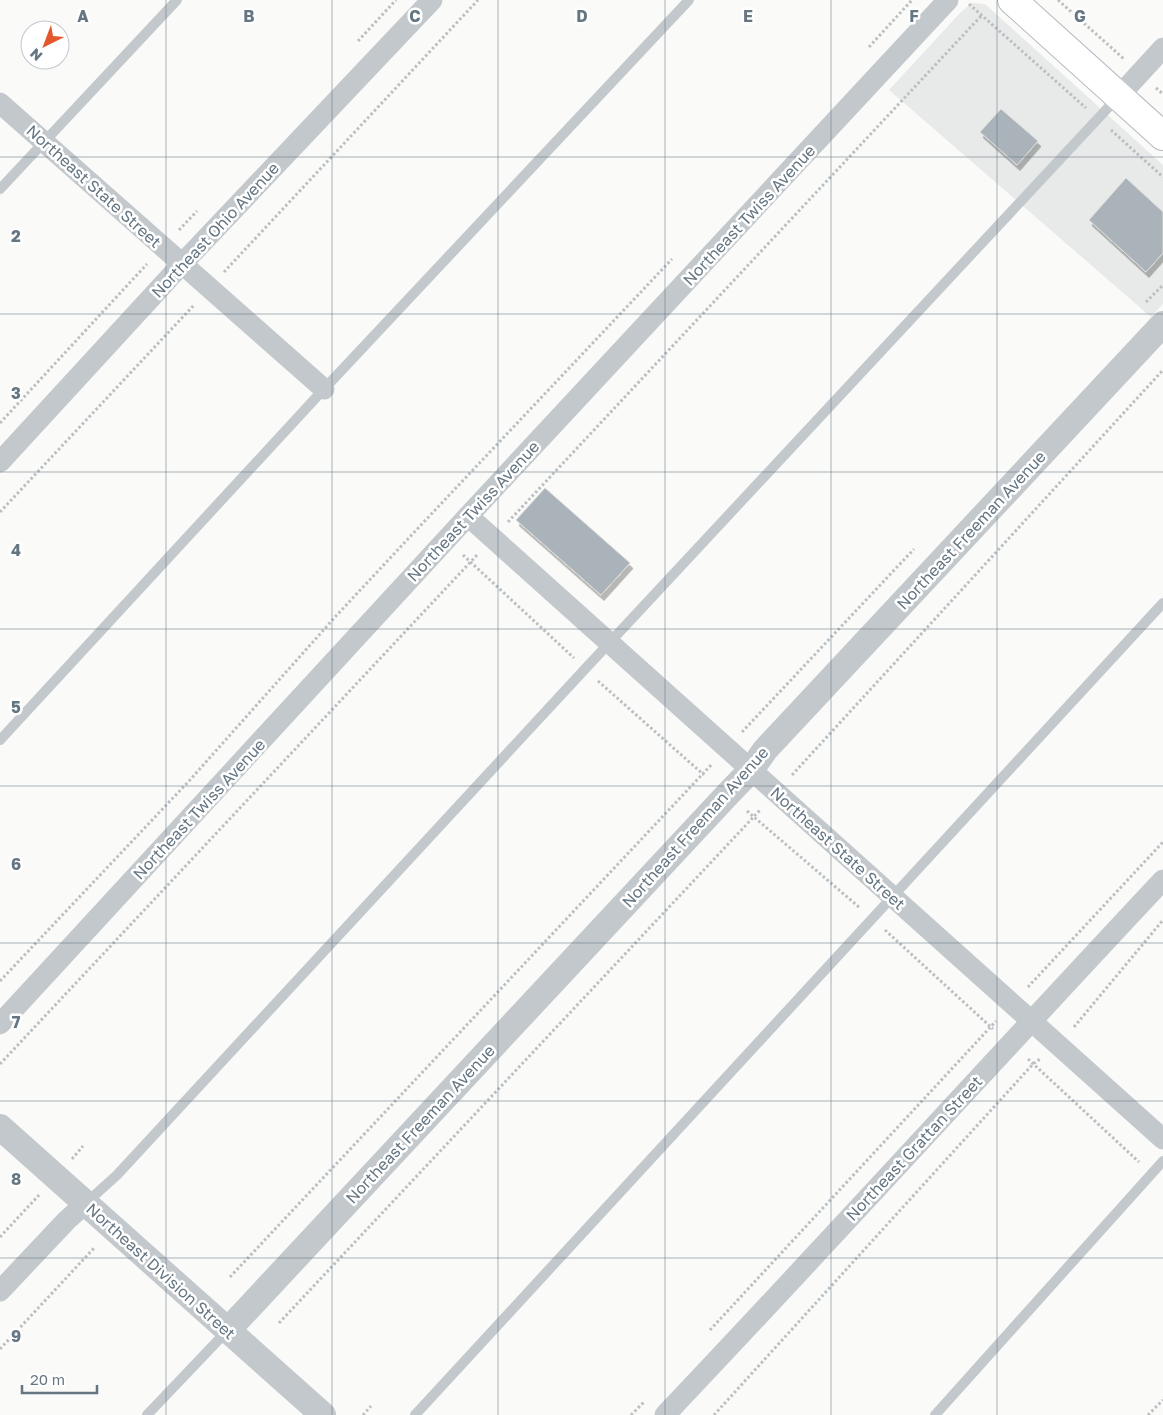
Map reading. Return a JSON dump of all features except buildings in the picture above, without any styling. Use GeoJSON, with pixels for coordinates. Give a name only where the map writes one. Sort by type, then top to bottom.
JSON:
{"type":"FeatureCollection","features":[{"type":"Feature","properties":{"kind":"main road"},"geometry":{"type":"LineString","coordinates":[[1012,0],[1163,136]]}},
{"type":"Feature","properties":{"kind":"street","name":"Northeast Ohio Avenue"},"geometry":{"type":"LineString","coordinates":[[0,462],[182,264],[432,0]]}},
{"type":"Feature","properties":{"kind":"street","name":"Northeast Twiss Avenue"},"geometry":{"type":"LineString","coordinates":[[0,1024],[468,516],[948,0]]}},
{"type":"Feature","properties":{"kind":"street"},"geometry":{"type":"LineString","coordinates":[[1119,96],[1163,48]]}},
{"type":"Feature","properties":{"kind":"street","name":"Northeast State Street"},"geometry":{"type":"LineString","coordinates":[[0,103],[324,389]]}},
{"type":"Feature","properties":{"kind":"street","name":"Northeast Freeman Avenue"},"geometry":{"type":"LineString","coordinates":[[228,1330],[751,770],[765,750],[1163,324]]}},
{"type":"Feature","properties":{"kind":"street","name":"Northeast State Street"},"geometry":{"type":"LineString","coordinates":[[468,516],[1163,1139]]}},
{"type":"Feature","properties":{"kind":"street","name":"Northeast Grattan Street"},"geometry":{"type":"LineString","coordinates":[[665,1415],[774,1301],[1010,1043],[1163,880]]}},
{"type":"Feature","properties":{"kind":"street","name":"Northeast Division Street"},"geometry":{"type":"LineString","coordinates":[[0,1127],[323,1415]]}},
{"type":"Feature","properties":{"kind":"street"},"geometry":{"type":"LineString","coordinates":[[0,1291],[67,1220],[85,1204]]}},
{"type":"Feature","properties":{"kind":"lane"},"geometry":{"type":"LineString","coordinates":[[0,189],[177,0]]}},
{"type":"Feature","properties":{"kind":"lane"},"geometry":{"type":"LineString","coordinates":[[0,740],[324,389],[690,0]]}},
{"type":"Feature","properties":{"kind":"lane"},"geometry":{"type":"LineString","coordinates":[[85,1204],[117,1175],[1119,96]]}},
{"type":"Feature","properties":{"kind":"lane"},"geometry":{"type":"LineString","coordinates":[[415,1415],[1163,603]]}},
{"type":"Feature","properties":{"kind":"lane"},"geometry":{"type":"LineString","coordinates":[[935,1415],[1163,1162]]}},
{"type":"Feature","properties":{"kind":"lane"},"geometry":{"type":"LineString","coordinates":[[147,1415],[228,1330]]}},
{"type":"Feature","properties":{"kind":"path"},"geometry":{"type":"LineString","coordinates":[[0,512],[478,0]]}},
{"type":"Feature","properties":{"kind":"path"},"geometry":{"type":"LineString","coordinates":[[865,52],[912,0]]}},
{"type":"Feature","properties":{"kind":"path"},"geometry":{"type":"LineString","coordinates":[[965,0],[1163,177]]}},
{"type":"Feature","properties":{"kind":"path"},"geometry":{"type":"LineString","coordinates":[[1058,0],[1140,74]]}},
{"type":"Feature","properties":{"kind":"path"},"geometry":{"type":"LineString","coordinates":[[0,981],[189,781],[421,526],[679,252]]}},
{"type":"Feature","properties":{"kind":"path"},"geometry":{"type":"LineString","coordinates":[[1140,309],[1163,285]]}},
{"type":"Feature","properties":{"kind":"path"},"geometry":{"type":"LineString","coordinates":[[279,1323],[777,793],[1163,370]]}},
{"type":"Feature","properties":{"kind":"path"},"geometry":{"type":"LineString","coordinates":[[421,526],[471,562],[585,669],[727,795],[872,918],[1152,1174]]}},
{"type":"Feature","properties":{"kind":"path"},"geometry":{"type":"LineString","coordinates":[[230,1277],[915,548]]}},
{"type":"Feature","properties":{"kind":"path"},"geometry":{"type":"LineString","coordinates":[[706,1334],[1163,842]]}},
{"type":"Feature","properties":{"kind":"path"},"geometry":{"type":"LineString","coordinates":[[714,1415],[1033,1064],[1059,1045],[1163,920]]}},
{"type":"Feature","properties":{"kind":"path"},"geometry":{"type":"LineString","coordinates":[[0,1349],[95,1247]]}},
{"type":"Feature","properties":{"kind":"path"},"geometry":{"type":"LineString","coordinates":[[632,1415],[645,1400]]}},
{"type":"Feature","properties":{"kind":"path"},"geometry":{"type":"LineString","coordinates":[[1148,1415],[1163,1400]]}},
{"type":"Feature","properties":{"kind":"path"},"geometry":{"type":"LineString","coordinates":[[363,1415],[371,1406]]}},
{"type":"Feature","properties":{"kind":"shaded area"},"geometry":{"type":"Polygon","coordinates":[[[972,3],[985,4],[1163,165],[1163,304],[1151,317],[889,90],[961,12],[972,3]]]}}]}
